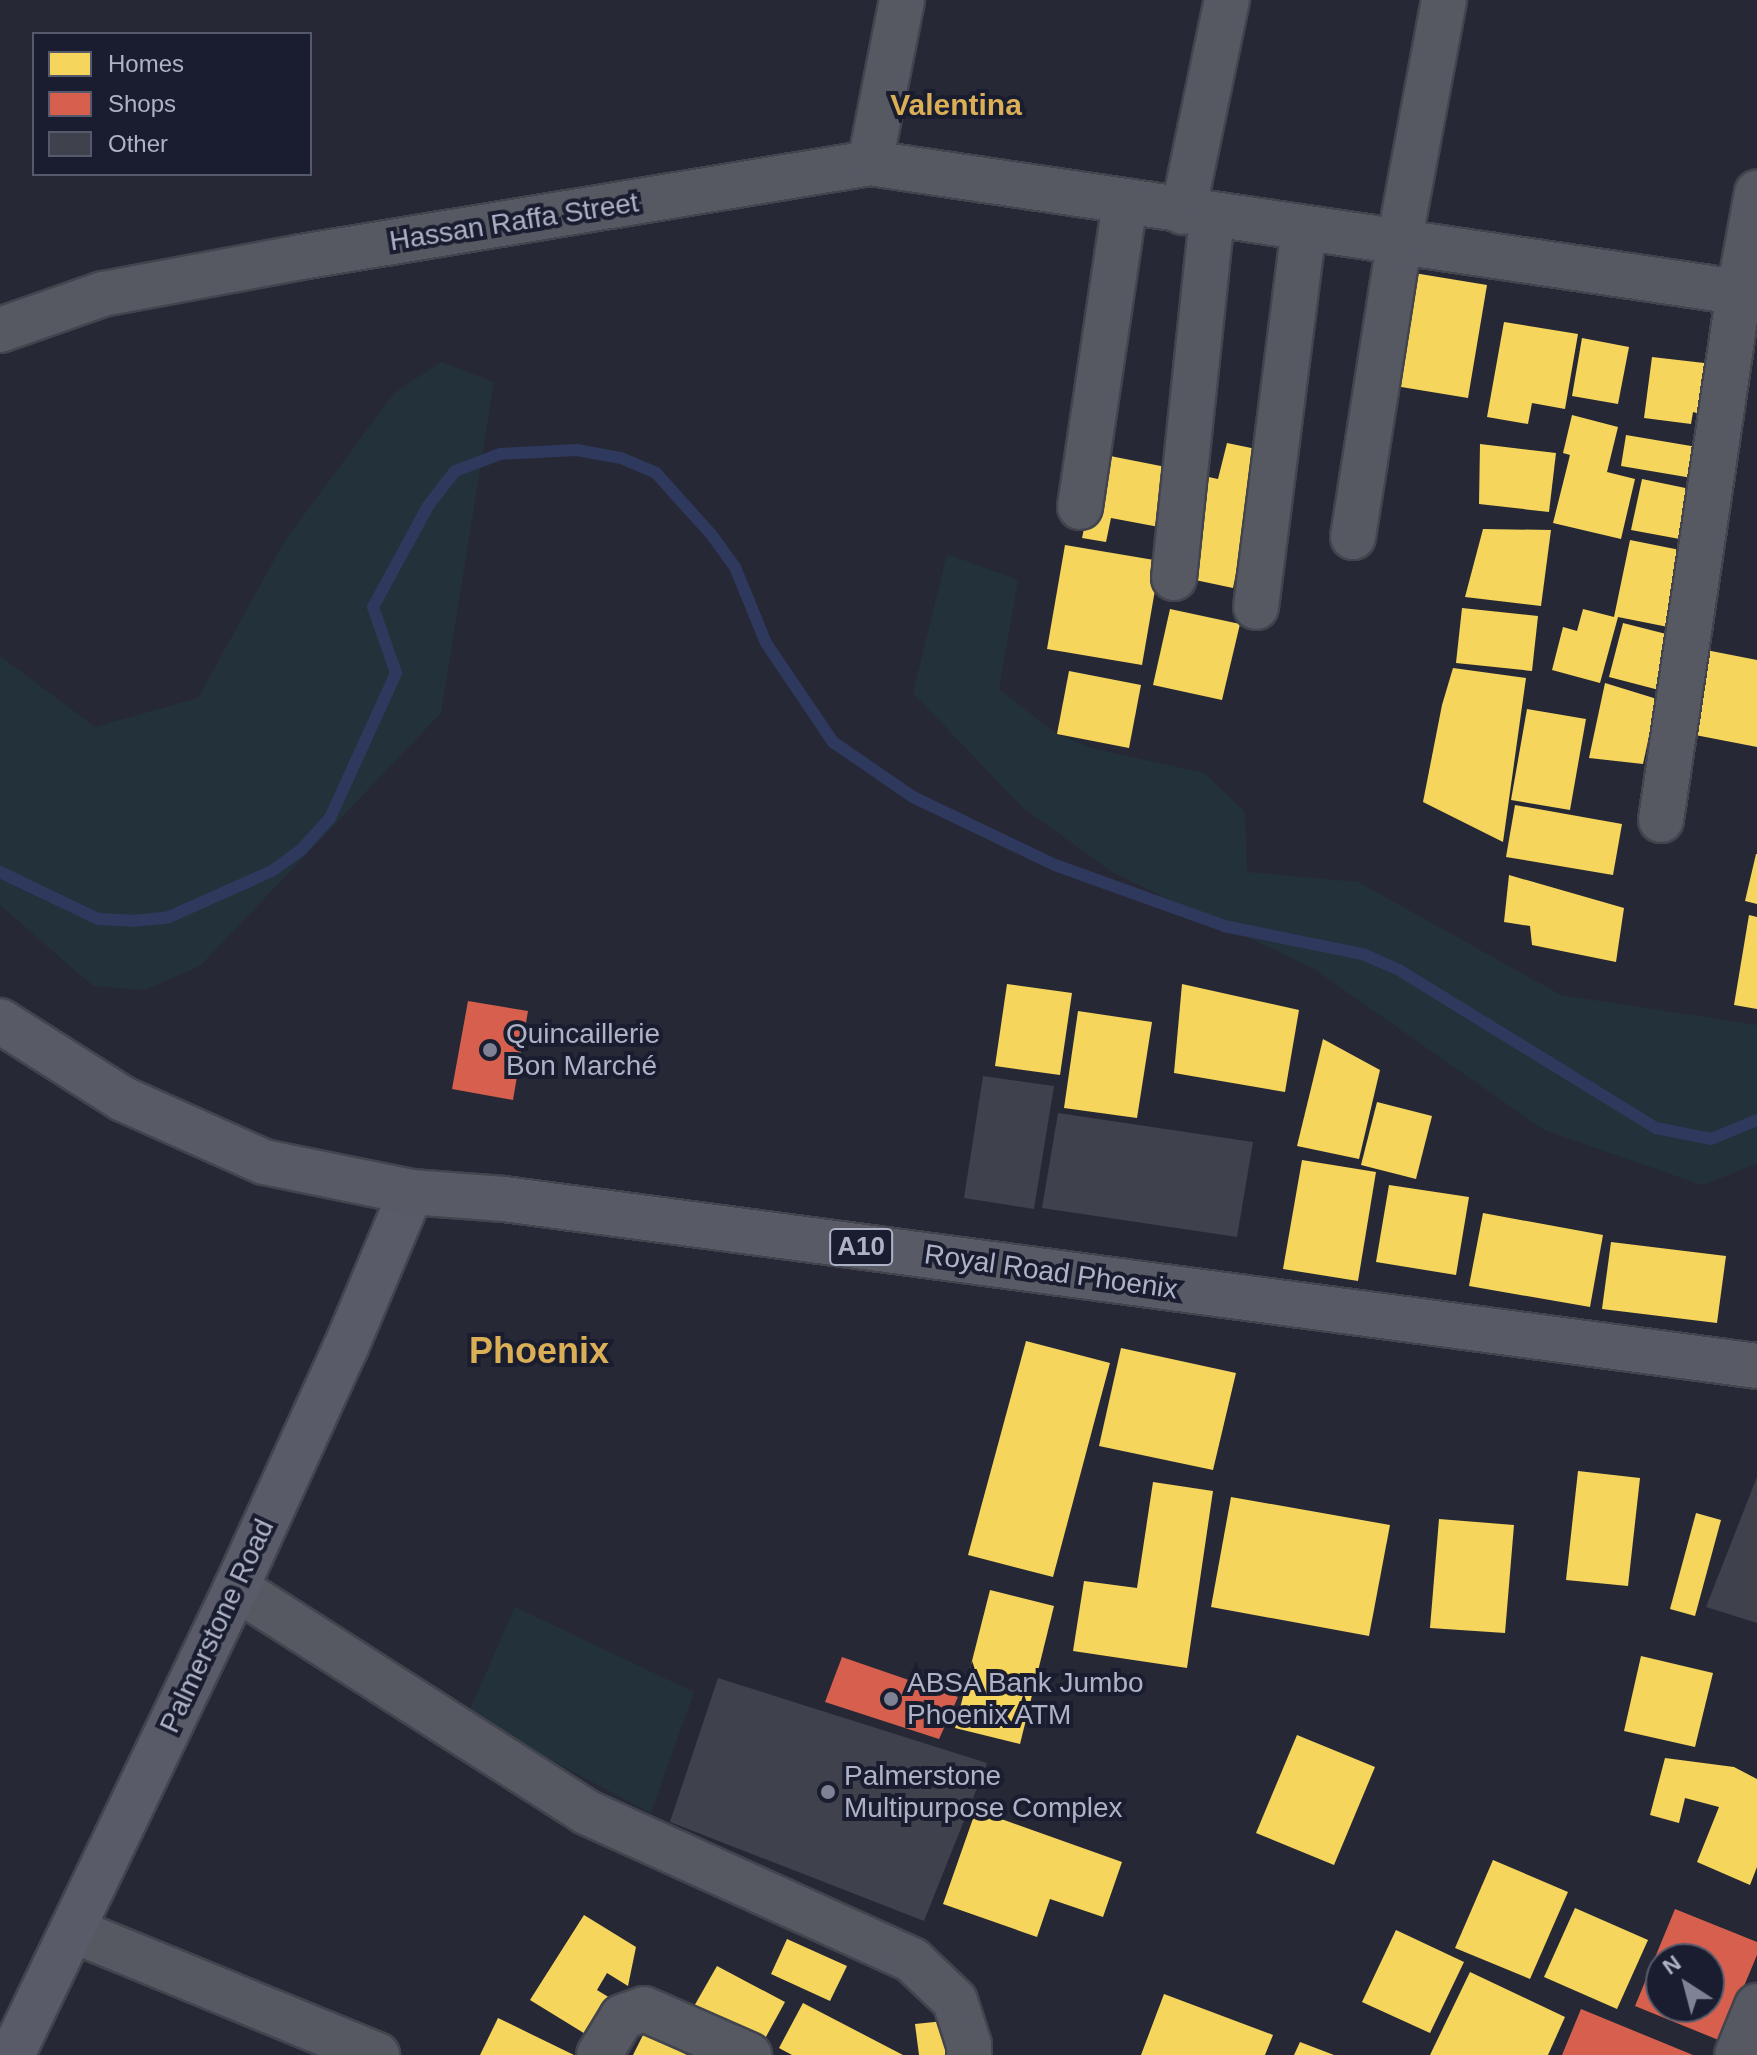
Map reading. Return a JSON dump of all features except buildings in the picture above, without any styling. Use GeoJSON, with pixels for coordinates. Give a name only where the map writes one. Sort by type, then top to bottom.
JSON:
{"type":"FeatureCollection","features":[{"type":"Feature","properties":{"kind":"main road","name":"Royal Road Phoenix"},"geometry":{"type":"LineString","coordinates":[[0,1021],[123,1099],[264,1162],[411,1192],[519,1201],[1757,1366]]}},
{"type":"Feature","properties":{"kind":"main road","name":"Palmerstone Road"},"geometry":{"type":"LineString","coordinates":[[12,2055],[236,1588],[346,1347],[411,1192]]}},
{"type":"Feature","properties":{"kind":"street"},"geometry":{"type":"LineString","coordinates":[[870,163],[902,0]]}},
{"type":"Feature","properties":{"kind":"street"},"geometry":{"type":"LineString","coordinates":[[1174,578],[1198,214],[1227,0]]}},
{"type":"Feature","properties":{"kind":"street"},"geometry":{"type":"LineString","coordinates":[[1353,537],[1399,243],[1444,0]]}},
{"type":"Feature","properties":{"kind":"street","name":"Hassan Raffa Street"},"geometry":{"type":"LineString","coordinates":[[0,330],[103,294],[301,257],[870,163],[1748,294]]}},
{"type":"Feature","properties":{"kind":"street"},"geometry":{"type":"LineString","coordinates":[[1661,820],[1748,294],[1757,193]]}},
{"type":"Feature","properties":{"kind":"street"},"geometry":{"type":"LineString","coordinates":[[1080,507],[1125,203]]}},
{"type":"Feature","properties":{"kind":"street"},"geometry":{"type":"LineString","coordinates":[[1256,607],[1304,229]]}},
{"type":"Feature","properties":{"kind":"street"},"geometry":{"type":"LineString","coordinates":[[236,1588],[586,1812],[912,1960],[955,2001],[969,2045],[969,2055]]}},
{"type":"Feature","properties":{"kind":"street"},"geometry":{"type":"LineString","coordinates":[[72,1930],[377,2055]]}},
{"type":"Feature","properties":{"kind":"street"},"geometry":{"type":"LineString","coordinates":[[1737,2055],[1757,2006]]}},
{"type":"Feature","properties":{"kind":"street"},"geometry":{"type":"LineString","coordinates":[[599,2055],[622,2017],[644,2009],[749,2055]]}},
{"type":"Feature","properties":{"kind":"shaded area"},"geometry":{"type":"Polygon","coordinates":[[[441,362],[494,382],[441,713],[200,966],[145,990],[93,986],[0,905],[0,656],[95,727],[198,698],[284,542],[394,393],[441,362]]]}},
{"type":"Feature","properties":{"kind":"shaded area"},"geometry":{"type":"Polygon","coordinates":[[[947,554],[1018,580],[999,689],[1057,734],[1091,748],[1204,773],[1245,812],[1247,872],[1358,882],[1561,995],[1757,1025],[1757,1164],[1702,1185],[1544,1130],[1314,969],[1112,872],[1022,807],[913,693],[947,554]]]}},
{"type":"Feature","properties":{"kind":"shaded area"},"geometry":{"type":"Polygon","coordinates":[[[515,1607],[694,1692],[651,1813],[467,1716],[515,1607]]]}},
{"type":"Feature","properties":{"kind":"waterway"},"geometry":{"type":"LineString","coordinates":[[0,872],[98,919],[133,921],[169,917],[272,871],[301,850],[330,818],[396,673],[373,607],[428,506],[455,471],[500,454],[577,450],[621,458],[656,473],[711,534],[735,567],[766,643],[833,742],[913,797],[1055,865],[1224,926],[1363,954],[1399,970],[1656,1128],[1711,1139],[1757,1120]]}},
{"type":"Feature","properties":{"kind":"place","name":"Quincaillerie Bon Marché"},"geometry":{"type":"Point","coordinates":[490,1050]}},
{"type":"Feature","properties":{"kind":"place","name":"ABSA Bank Jumbo Phoenix ATM"},"geometry":{"type":"Point","coordinates":[891,1699]}},
{"type":"Feature","properties":{"kind":"place","name":"Palmerstone Multipurpose Complex"},"geometry":{"type":"Point","coordinates":[828,1792]}},
{"type":"Feature","properties":{"kind":"district","name":"Valentina"},"geometry":{"type":"Point","coordinates":[956,105]}},
{"type":"Feature","properties":{"kind":"district","name":"Phoenix"},"geometry":{"type":"Point","coordinates":[539,1351]}}]}
